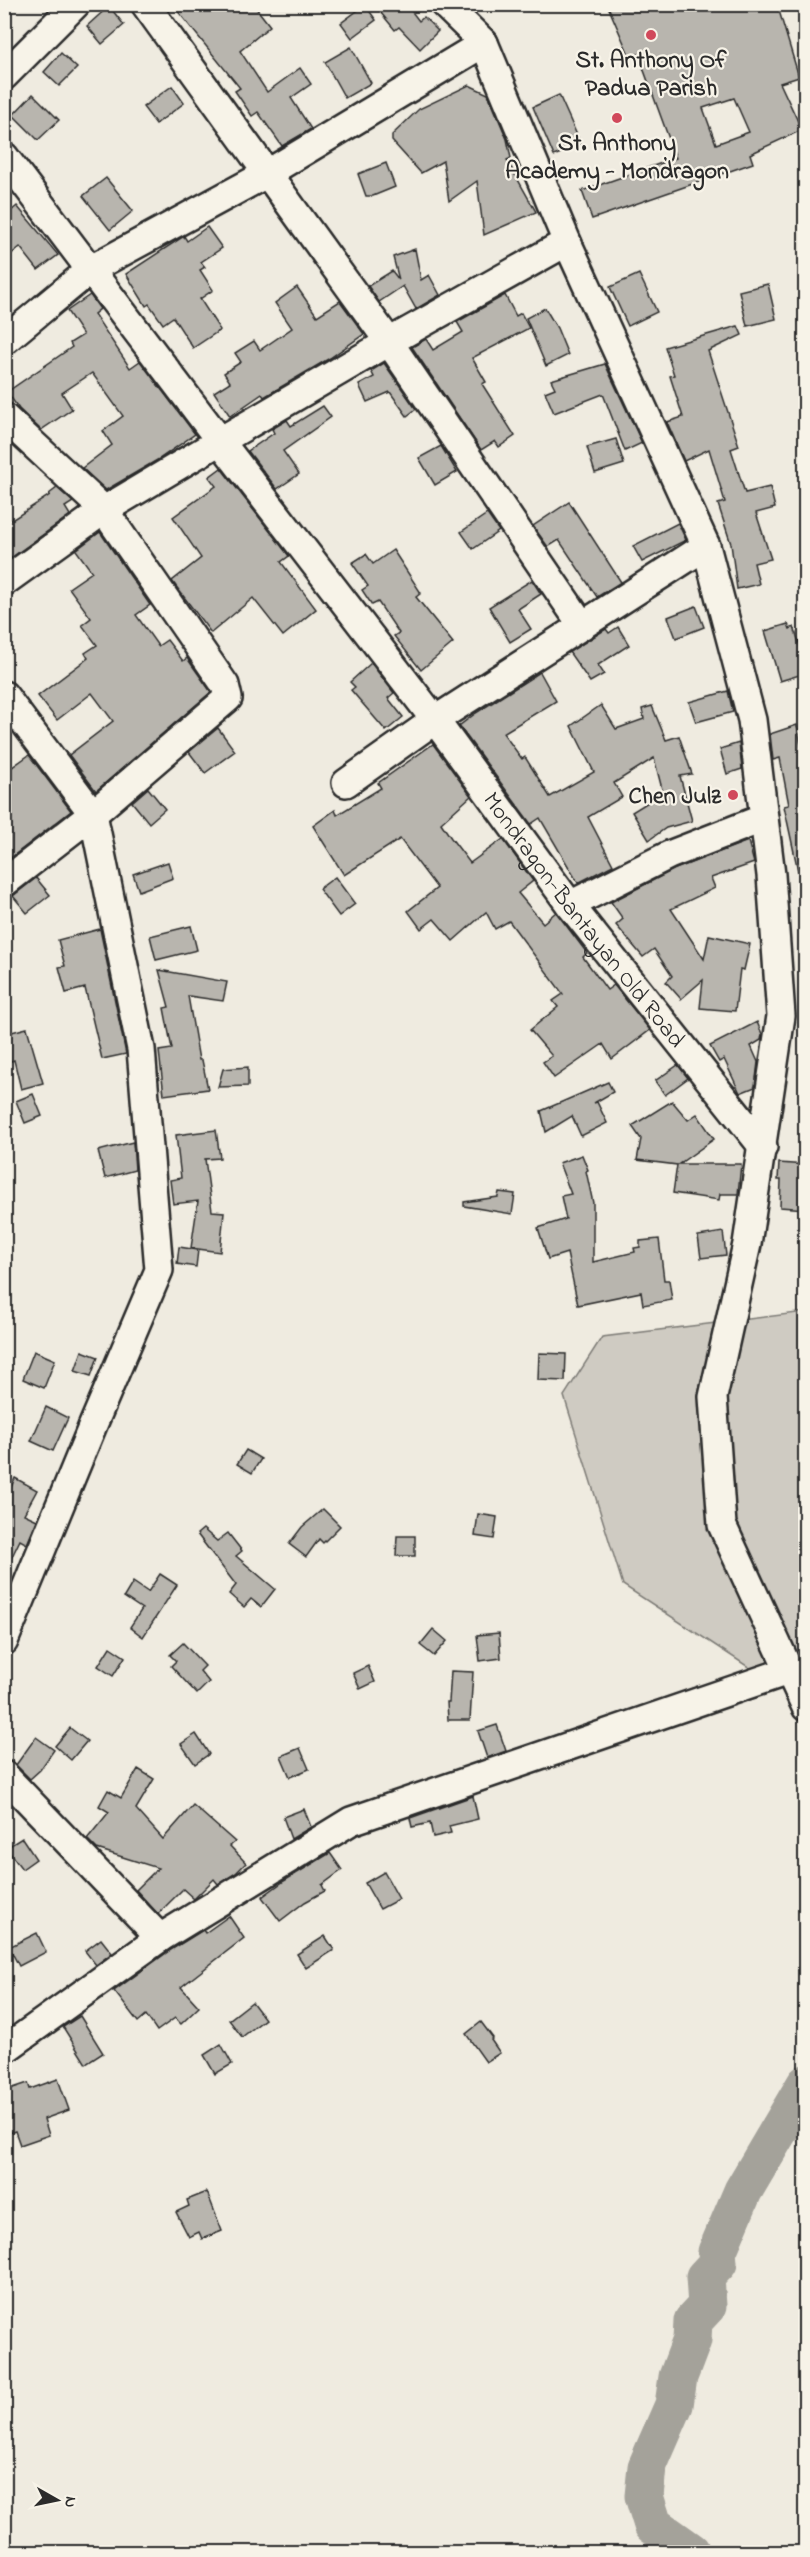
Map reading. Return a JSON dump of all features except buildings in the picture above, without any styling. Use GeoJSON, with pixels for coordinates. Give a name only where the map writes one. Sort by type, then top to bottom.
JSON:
{"type":"FeatureCollection","features":[{"type":"Feature","properties":{"kind":"street"},"geometry":{"type":"LineString","coordinates":[[4,76],[76,4]]}},
{"type":"Feature","properties":{"kind":"street"},"geometry":{"type":"LineString","coordinates":[[145,4],[389,342],[582,625]]}},
{"type":"Feature","properties":{"kind":"street"},"geometry":{"type":"LineString","coordinates":[[444,4],[484,43],[567,242],[706,546],[752,720],[764,818],[781,1016],[747,1244],[713,1397],[722,1525],[806,1707]]}},
{"type":"Feature","properties":{"kind":"street"},"geometry":{"type":"LineString","coordinates":[[4,341],[91,269],[268,173],[484,43]]}},
{"type":"Feature","properties":{"kind":"street","name":"Mondragon-Bantayan Old Road"},"geometry":{"type":"LineString","coordinates":[[4,156],[435,720],[570,905],[763,1147]]}},
{"type":"Feature","properties":{"kind":"street"},"geometry":{"type":"LineString","coordinates":[[4,582],[104,510],[389,342],[567,242]]}},
{"type":"Feature","properties":{"kind":"street"},"geometry":{"type":"LineString","coordinates":[[4,417],[104,510],[225,684],[228,698],[93,814],[4,883]]}},
{"type":"Feature","properties":{"kind":"street"},"geometry":{"type":"LineString","coordinates":[[346,783],[435,720],[706,546]]}},
{"type":"Feature","properties":{"kind":"street"},"geometry":{"type":"LineString","coordinates":[[4,695],[93,814],[141,1049],[159,1270],[4,1641]]}},
{"type":"Feature","properties":{"kind":"street"},"geometry":{"type":"LineString","coordinates":[[570,905],[669,855],[764,818]]}},
{"type":"Feature","properties":{"kind":"street"},"geometry":{"type":"LineString","coordinates":[[4,2049],[160,1938],[351,1821],[788,1671]]}},
{"type":"Feature","properties":{"kind":"street"},"geometry":{"type":"LineString","coordinates":[[4,1775],[160,1938]]}},
{"type":"Feature","properties":{"kind":"shaded area"},"geometry":{"type":"Polygon","coordinates":[[[805,1312],[805,1704],[623,1585],[564,1396],[602,1337],[805,1312]]]}},
{"type":"Feature","properties":{"kind":"waterway"},"geometry":{"type":"LineString","coordinates":[[691,2552],[653,2525],[644,2496],[647,2467],[674,2405],[678,2377],[692,2340],[693,2321],[707,2306],[705,2277],[718,2263],[717,2252],[743,2191],[806,2084]]}},
{"type":"Feature","properties":{"kind":"place","name":"St. Anthony Of Padua Parish"},"geometry":{"type":"Point","coordinates":[651,35]}},
{"type":"Feature","properties":{"kind":"place","name":"St. Anthony Academy - Mondragon"},"geometry":{"type":"Point","coordinates":[617,118]}},
{"type":"Feature","properties":{"kind":"place","name":"Chen Julz"},"geometry":{"type":"Point","coordinates":[733,795]}}]}
